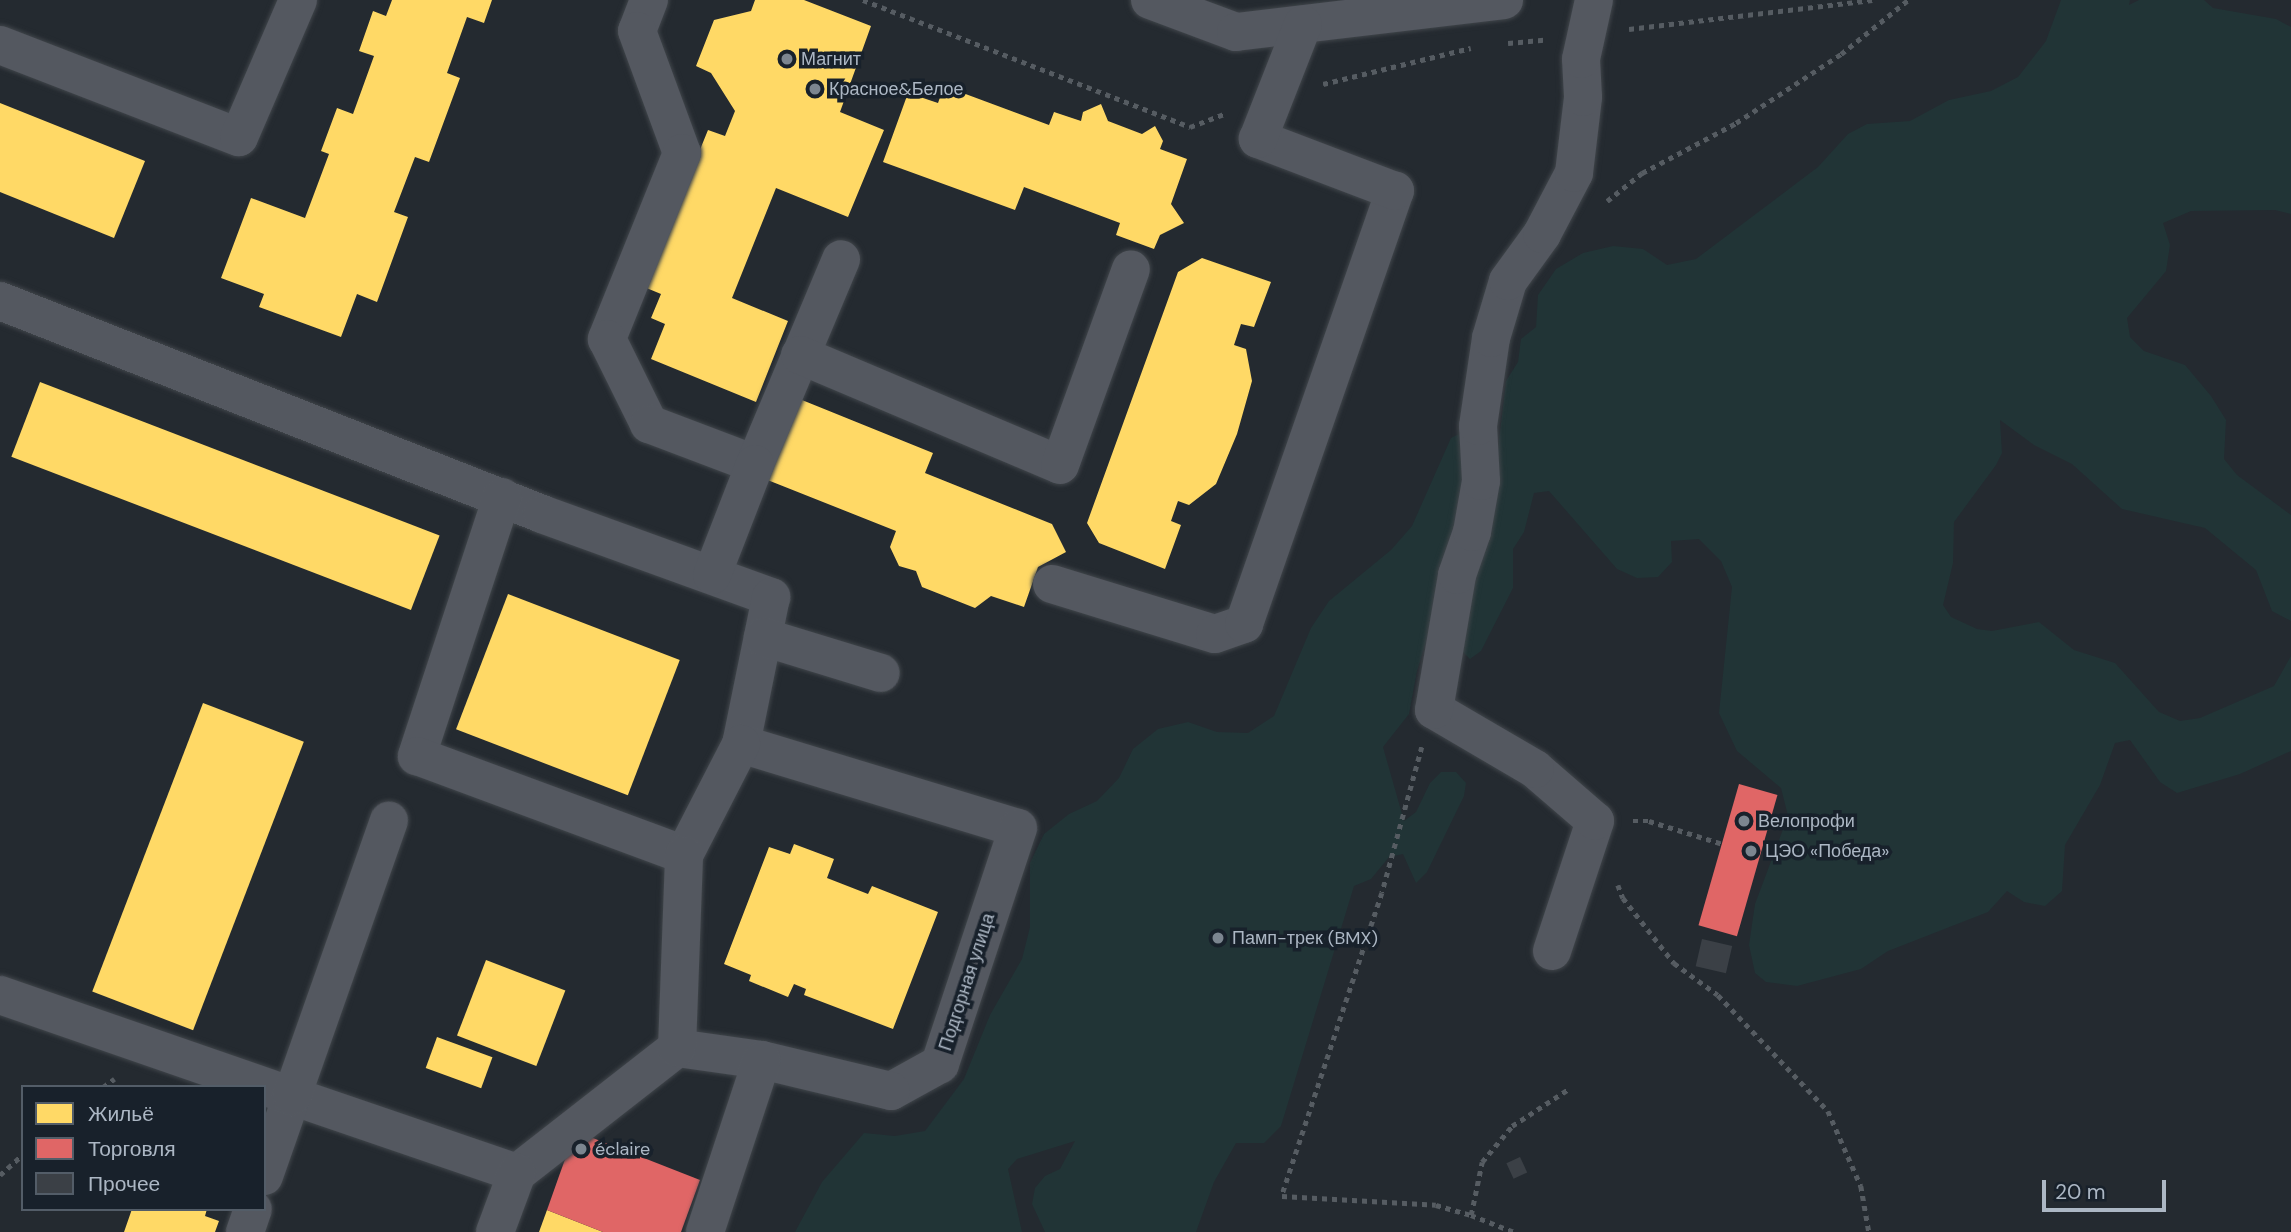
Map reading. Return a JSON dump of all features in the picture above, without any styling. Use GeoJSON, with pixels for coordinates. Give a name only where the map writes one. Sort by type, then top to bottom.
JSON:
{"type":"FeatureCollection","features":[{"type":"Feature","properties":{"kind":"street"},"geometry":{"type":"LineString","coordinates":[[0,45],[239,137],[298,0]]}},
{"type":"Feature","properties":{"kind":"street"},"geometry":{"type":"LineString","coordinates":[[649,0],[637,31],[682,153],[607,340],[649,424],[755,464]]}},
{"type":"Feature","properties":{"kind":"street"},"geometry":{"type":"LineString","coordinates":[[1150,0],[1303,24],[1487,2]]}},
{"type":"Feature","properties":{"kind":"street"},"geometry":{"type":"LineString","coordinates":[[1552,951],[1595,821],[1535,769],[1434,710],[1457,575],[1472,532],[1481,481],[1478,426],[1490,338],[1508,281],[1542,234],[1574,173],[1583,97],[1581,59],[1592,17]]}},
{"type":"Feature","properties":{"kind":"street"},"geometry":{"type":"LineString","coordinates":[[1052,584],[1214,634],[1244,624],[1395,191],[1258,139],[1303,24]]}},
{"type":"Feature","properties":{"kind":"street"},"geometry":{"type":"LineString","coordinates":[[712,575],[755,464],[841,259]]}},
{"type":"Feature","properties":{"kind":"street"},"geometry":{"type":"LineString","coordinates":[[800,355],[1060,465],[1131,269]]}},
{"type":"Feature","properties":{"kind":"street"},"geometry":{"type":"LineString","coordinates":[[0,301],[502,497],[771,597],[741,744],[684,855],[677,1048],[517,1172],[495,1232]]}},
{"type":"Feature","properties":{"kind":"street"},"geometry":{"type":"LineString","coordinates":[[502,497],[417,756],[684,855]]}},
{"type":"Feature","properties":{"kind":"street"},"geometry":{"type":"LineString","coordinates":[[763,637],[881,673]]}},
{"type":"Feature","properties":{"kind":"street","name":"Подгорная улица"},"geometry":{"type":"LineString","coordinates":[[677,1048],[762,1060],[891,1091],[940,1064],[1018,828],[741,744]]}},
{"type":"Feature","properties":{"kind":"street"},"geometry":{"type":"LineString","coordinates":[[266,1170],[389,821]]}},
{"type":"Feature","properties":{"kind":"street"},"geometry":{"type":"LineString","coordinates":[[0,995],[260,1085]]}},
{"type":"Feature","properties":{"kind":"street"},"geometry":{"type":"LineString","coordinates":[[705,1232],[762,1060]]}},
{"type":"Feature","properties":{"kind":"street"},"geometry":{"type":"LineString","coordinates":[[266,1087],[517,1172]]}},
{"type":"Feature","properties":{"kind":"street"},"geometry":{"type":"LineString","coordinates":[[245,1232],[252,1211]]}},
{"type":"Feature","properties":{"kind":"path"},"geometry":{"type":"LineString","coordinates":[[863,0],[1190,127],[1275,96],[1476,47],[1487,2]]}},
{"type":"Feature","properties":{"kind":"path"},"geometry":{"type":"LineString","coordinates":[[1501,44],[1592,17],[1872,0]]}},
{"type":"Feature","properties":{"kind":"path"},"geometry":{"type":"LineString","coordinates":[[1601,206],[1642,173],[1736,123],[1841,54],[1909,0]]}},
{"type":"Feature","properties":{"kind":"path"},"geometry":{"type":"LineString","coordinates":[[1434,710],[1405,801],[1382,893],[1282,1196],[1436,1205],[1492,1220],[1514,1232]]}},
{"type":"Feature","properties":{"kind":"path"},"geometry":{"type":"LineString","coordinates":[[1723,844],[1649,821],[1595,821],[1623,898],[1674,963],[1718,995],[1828,1111],[1861,1186],[1869,1232]]}},
{"type":"Feature","properties":{"kind":"path"},"geometry":{"type":"LineString","coordinates":[[1471,1215],[1482,1162],[1512,1126],[1567,1090]]}},
{"type":"Feature","properties":{"kind":"path"},"geometry":{"type":"LineString","coordinates":[[0,1175],[21,1156]]}},
{"type":"Feature","properties":{"kind":"shaded area"},"geometry":{"type":"Polygon","coordinates":[[[2061,0],[2130,0],[2129,5],[2139,0],[2204,0],[2213,8],[2276,19],[2291,27],[2291,214],[2275,210],[2191,211],[2163,223],[2170,245],[2166,271],[2127,318],[2130,337],[2144,351],[2185,365],[2211,396],[2226,420],[2224,459],[2237,475],[2291,515],[2291,621],[2272,611],[2256,570],[2205,528],[2122,509],[2072,464],[2034,445],[2000,420],[2002,453],[1954,522],[1953,563],[1943,605],[1951,617],[1977,629],[1992,631],[2039,622],[2074,650],[2115,663],[2159,712],[2180,721],[2200,718],[2274,686],[2291,656],[2291,751],[2240,774],[2177,793],[2160,782],[2130,740],[2115,743],[2100,785],[2065,845],[2062,891],[2045,906],[2024,902],[2007,891],[1988,912],[1888,951],[1861,969],[1797,986],[1766,982],[1755,973],[1749,945],[1755,904],[1788,816],[1781,788],[1737,751],[1719,713],[1732,587],[1721,561],[1699,539],[1671,541],[1672,562],[1658,577],[1637,578],[1617,569],[1549,491],[1534,493],[1524,532],[1513,549],[1513,588],[1481,651],[1470,659],[1459,648],[1497,458],[1506,381],[1518,362],[1521,339],[1536,327],[1538,295],[1556,269],[1583,253],[1613,246],[1643,249],[1667,265],[1696,259],[1818,167],[1848,134],[1867,124],[1910,121],[1949,100],[1991,91],[2018,77],[2046,41],[2061,0]]]}},
{"type":"Feature","properties":{"kind":"shaded area"},"geometry":{"type":"Polygon","coordinates":[[[1467,430],[1462,524],[1417,671],[1409,714],[1383,747],[1404,821],[1416,812],[1430,783],[1441,772],[1456,772],[1466,783],[1464,796],[1427,872],[1416,883],[1403,854],[1389,857],[1371,879],[1354,886],[1281,1126],[1264,1143],[1236,1143],[1214,1182],[1196,1232],[1045,1232],[1032,1204],[1035,1188],[1045,1176],[1060,1169],[1075,1141],[1017,1159],[1008,1169],[1022,1232],[795,1232],[822,1182],[864,1133],[895,1136],[925,1131],[964,1079],[990,1015],[1022,959],[1030,927],[1030,863],[1044,834],[1069,814],[1097,801],[1119,778],[1133,749],[1158,729],[1188,722],[1217,732],[1248,733],[1274,716],[1311,628],[1329,601],[1391,550],[1412,526],[1451,438],[1467,430]]]}},
{"type":"Feature","properties":{"kind":"building: Жильё"},"geometry":{"type":"Polygon","coordinates":[[[392,0],[492,0],[484,23],[467,17],[447,73],[460,78],[429,162],[415,157],[394,212],[408,217],[377,302],[357,294],[341,337],[259,307],[264,294],[221,278],[251,198],[305,218],[329,154],[321,151],[337,108],[353,114],[374,56],[359,51],[373,11],[386,16],[392,0]]]}},
{"type":"Feature","properties":{"kind":"building: Жильё"},"geometry":{"type":"Polygon","coordinates":[[[755,0],[804,0],[871,26],[840,112],[884,130],[848,217],[776,188],[732,298],[788,321],[756,402],[651,359],[665,324],[651,318],[661,294],[644,287],[708,130],[725,136],[735,111],[711,73],[696,66],[714,20],[751,11],[755,0]]]}},
{"type":"Feature","properties":{"kind":"building: Жильё"},"geometry":{"type":"Polygon","coordinates":[[[944,86],[1049,125],[1054,112],[1081,121],[1083,112],[1101,104],[1108,121],[1142,134],[1155,126],[1163,141],[1160,149],[1187,159],[1171,204],[1184,223],[1160,235],[1154,249],[1116,235],[1120,223],[1024,187],[1015,210],[883,162],[908,93],[938,103],[944,86]]]}},
{"type":"Feature","properties":{"kind":"building: Жильё"},"geometry":{"type":"Polygon","coordinates":[[[0,103],[145,161],[114,238],[0,192],[0,103]]]}},
{"type":"Feature","properties":{"kind":"building: Жильё"},"geometry":{"type":"Polygon","coordinates":[[[1202,258],[1271,282],[1254,327],[1241,324],[1234,345],[1246,349],[1252,381],[1237,434],[1216,484],[1189,505],[1178,501],[1171,521],[1181,525],[1165,569],[1099,543],[1087,523],[1178,272],[1202,258]]]}},
{"type":"Feature","properties":{"kind":"building: Жильё"},"geometry":{"type":"Polygon","coordinates":[[[40,382],[440,535],[411,610],[11,457],[40,382]]]}},
{"type":"Feature","properties":{"kind":"building: Жильё"},"geometry":{"type":"Polygon","coordinates":[[[797,398],[933,453],[925,473],[1052,524],[1066,552],[1038,567],[1024,607],[991,596],[975,608],[922,587],[916,571],[899,566],[890,547],[896,531],[765,479],[797,398]]]}},
{"type":"Feature","properties":{"kind":"building: Жильё"},"geometry":{"type":"Polygon","coordinates":[[[508,594],[680,660],[628,795],[456,729],[508,594]]]}},
{"type":"Feature","properties":{"kind":"building: Жильё"},"geometry":{"type":"Polygon","coordinates":[[[203,703],[304,742],[193,1030],[92,991],[203,703]]]}},
{"type":"Feature","properties":{"kind":"building: Жильё"},"geometry":{"type":"Polygon","coordinates":[[[794,844],[834,859],[827,878],[868,894],[872,886],[938,912],[893,1029],[804,995],[806,989],[794,984],[788,997],[749,981],[751,975],[724,964],[769,847],[790,854],[794,844]]]}},
{"type":"Feature","properties":{"kind":"building: Жильё"},"geometry":{"type":"Polygon","coordinates":[[[486,960],[565,990],[536,1066],[457,1036],[486,960]]]}},
{"type":"Feature","properties":{"kind":"building: Жильё"},"geometry":{"type":"Polygon","coordinates":[[[437,1037],[492,1057],[481,1088],[426,1068],[437,1037]]]}},
{"type":"Feature","properties":{"kind":"building: Жильё"},"geometry":{"type":"Polygon","coordinates":[[[547,1210],[603,1232],[539,1232],[547,1210]]]}},
{"type":"Feature","properties":{"kind":"building: Жильё"},"geometry":{"type":"Polygon","coordinates":[[[131,1211],[206,1211],[205,1216],[219,1221],[215,1232],[124,1232],[131,1211]]]}},
{"type":"Feature","properties":{"kind":"building: Торговля","name":"ЦЭО «Победа»"},"geometry":{"type":"Polygon","coordinates":[[[1739,784],[1777,795],[1737,936],[1698,925],[1739,784]]]}},
{"type":"Feature","properties":{"kind":"building: Торговля"},"geometry":{"type":"Polygon","coordinates":[[[575,1131],[700,1180],[681,1232],[603,1232],[547,1210],[575,1131]]]}},
{"type":"Feature","properties":{"kind":"building: Прочее"},"geometry":{"type":"Polygon","coordinates":[[[1702,939],[1732,946],[1726,973],[1696,966],[1702,939]]]}},
{"type":"Feature","properties":{"kind":"building: Прочее"},"geometry":{"type":"Polygon","coordinates":[[[1520,1157],[1527,1172],[1514,1179],[1506,1163],[1520,1157]]]}},
{"type":"Feature","properties":{"kind":"place","name":"Магнит"},"geometry":{"type":"Point","coordinates":[787,59]}},
{"type":"Feature","properties":{"kind":"place","name":"Красное&Белое"},"geometry":{"type":"Point","coordinates":[815,89]}},
{"type":"Feature","properties":{"kind":"place","name":"Велопрофи"},"geometry":{"type":"Point","coordinates":[1744,821]}},
{"type":"Feature","properties":{"kind":"place","name":"ЦЭО «Победа»"},"geometry":{"type":"Point","coordinates":[1751,851]}},
{"type":"Feature","properties":{"kind":"place","name":"Памп-трек (BMX)"},"geometry":{"type":"Point","coordinates":[1218,938]}},
{"type":"Feature","properties":{"kind":"place","name":"éclaire"},"geometry":{"type":"Point","coordinates":[581,1149]}}]}
